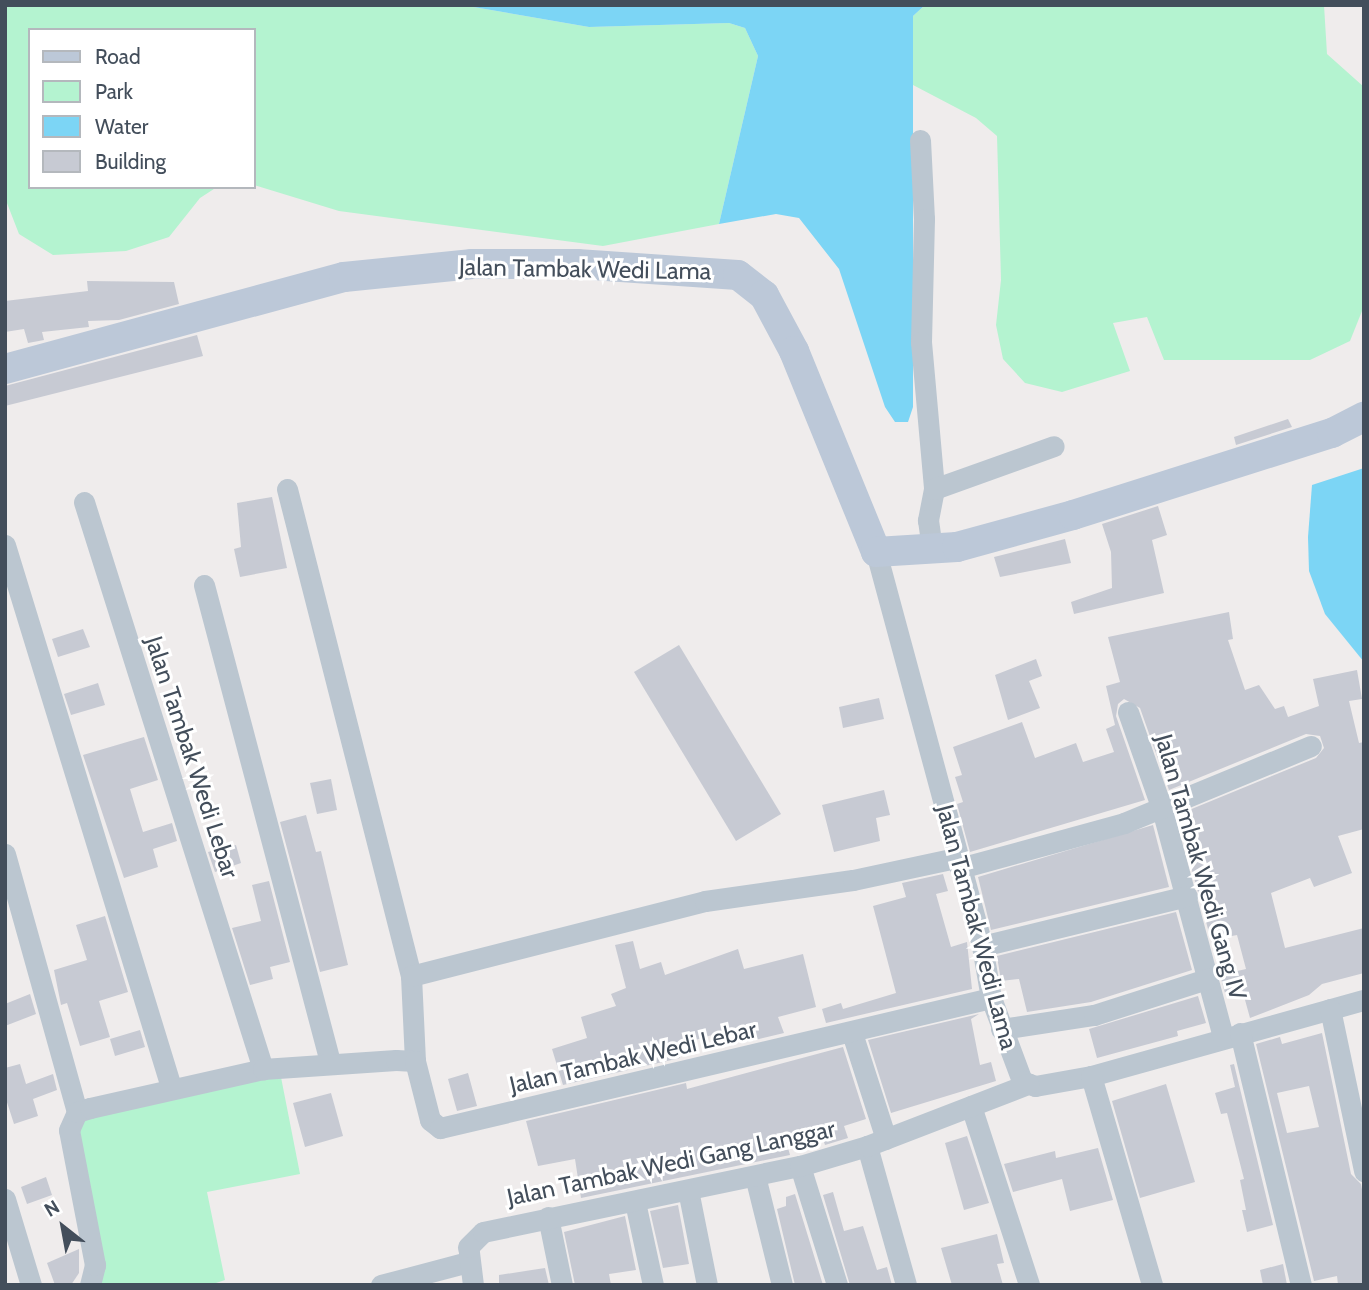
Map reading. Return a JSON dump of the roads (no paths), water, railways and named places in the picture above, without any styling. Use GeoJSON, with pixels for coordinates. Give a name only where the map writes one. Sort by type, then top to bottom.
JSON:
{"type":"FeatureCollection","features":[{"type":"Feature","properties":{"kind":"street"},"geometry":{"type":"LineString","coordinates":[[920,140],[924,219],[923,389],[934,489],[928,520],[932,550]]}},
{"type":"Feature","properties":{"kind":"street","name":"Jalan Tambak Wedi Lama"},"geometry":{"type":"LineString","coordinates":[[5,369],[205,317],[299,287],[367,274],[472,264],[577,264],[738,275],[764,295],[794,351],[876,552],[982,946],[991,998],[1019,1077],[1028,1084]]}},
{"type":"Feature","properties":{"kind":"street"},"geometry":{"type":"LineString","coordinates":[[876,552],[957,547],[1161,489],[1332,433],[1364,417]]}},
{"type":"Feature","properties":{"kind":"street"},"geometry":{"type":"LineString","coordinates":[[934,489],[1054,446]]}},
{"type":"Feature","properties":{"kind":"street","name":"Jalan Tambak Wedi Lebar"},"geometry":{"type":"LineString","coordinates":[[288,489],[411,976],[415,1061],[430,1121],[440,1128],[852,1033],[991,998]]}},
{"type":"Feature","properties":{"kind":"street","name":"Jalan Tambak Wedi Lebar"},"geometry":{"type":"LineString","coordinates":[[84,502],[263,1069]]}},
{"type":"Feature","properties":{"kind":"street"},"geometry":{"type":"LineString","coordinates":[[5,545],[171,1087]]}},
{"type":"Feature","properties":{"kind":"street","name":"Jalan Tambak Wedi Lebar"},"geometry":{"type":"LineString","coordinates":[[204,585],[330,1062]]}},
{"type":"Feature","properties":{"kind":"street","name":"Jalan Tambak Wedi Gang IV"},"geometry":{"type":"LineString","coordinates":[[1128,712],[1163,809],[1207,979],[1232,1035],[1301,1285]]}},
{"type":"Feature","properties":{"kind":"street"},"geometry":{"type":"LineString","coordinates":[[411,976],[705,901],[958,863],[1163,809],[1311,747]]}},
{"type":"Feature","properties":{"kind":"street"},"geometry":{"type":"LineString","coordinates":[[5,854],[77,1112],[69,1130],[94,1265],[90,1285]]}},
{"type":"Feature","properties":{"kind":"street"},"geometry":{"type":"LineString","coordinates":[[982,946],[1187,896]]}},
{"type":"Feature","properties":{"kind":"street"},"geometry":{"type":"LineString","coordinates":[[1001,1029],[1094,1015],[1207,979]]}},
{"type":"Feature","properties":{"kind":"street"},"geometry":{"type":"LineString","coordinates":[[1028,1084],[1091,1076],[1364,1000]]}},
{"type":"Feature","properties":{"kind":"street"},"geometry":{"type":"LineString","coordinates":[[1329,1009],[1363,1167]]}},
{"type":"Feature","properties":{"kind":"street"},"geometry":{"type":"LineString","coordinates":[[852,1033],[906,1285]]}},
{"type":"Feature","properties":{"kind":"street"},"geometry":{"type":"LineString","coordinates":[[77,1112],[171,1087],[263,1069],[330,1062],[415,1061]]}},
{"type":"Feature","properties":{"kind":"street"},"geometry":{"type":"LineString","coordinates":[[1091,1076],[1152,1285]]}},
{"type":"Feature","properties":{"kind":"street","name":"Jalan Tambak Wedi Gang Langgar"},"geometry":{"type":"LineString","coordinates":[[468,1262],[468,1247],[483,1232],[800,1166],[877,1142],[1028,1084]]}},
{"type":"Feature","properties":{"kind":"street"},"geometry":{"type":"LineString","coordinates":[[971,1106],[1028,1285]]}},
{"type":"Feature","properties":{"kind":"street"},"geometry":{"type":"LineString","coordinates":[[800,1166],[837,1285]]}},
{"type":"Feature","properties":{"kind":"street"},"geometry":{"type":"LineString","coordinates":[[755,1176],[782,1285]]}},
{"type":"Feature","properties":{"kind":"street"},"geometry":{"type":"LineString","coordinates":[[688,1190],[708,1285]]}},
{"type":"Feature","properties":{"kind":"street"},"geometry":{"type":"LineString","coordinates":[[5,1199],[31,1285]]}},
{"type":"Feature","properties":{"kind":"street"},"geometry":{"type":"LineString","coordinates":[[635,1202],[653,1285]]}},
{"type":"Feature","properties":{"kind":"street"},"geometry":{"type":"LineString","coordinates":[[548,1217],[562,1285]]}},
{"type":"Feature","properties":{"kind":"street"},"geometry":{"type":"LineString","coordinates":[[381,1285],[468,1262],[473,1285]]}},
{"type":"Feature","properties":{"kind":"water"},"geometry":{"type":"Polygon","coordinates":[[[462,5],[925,5],[913,16],[913,407],[908,422],[895,422],[885,407],[839,269],[799,218],[776,214],[719,224],[758,56],[745,28],[729,23],[589,27],[462,5]]]}},
{"type":"Feature","properties":{"kind":"water"},"geometry":{"type":"Polygon","coordinates":[[[1364,468],[1364,662],[1325,614],[1309,571],[1308,537],[1312,485],[1364,468]]]}}]}
